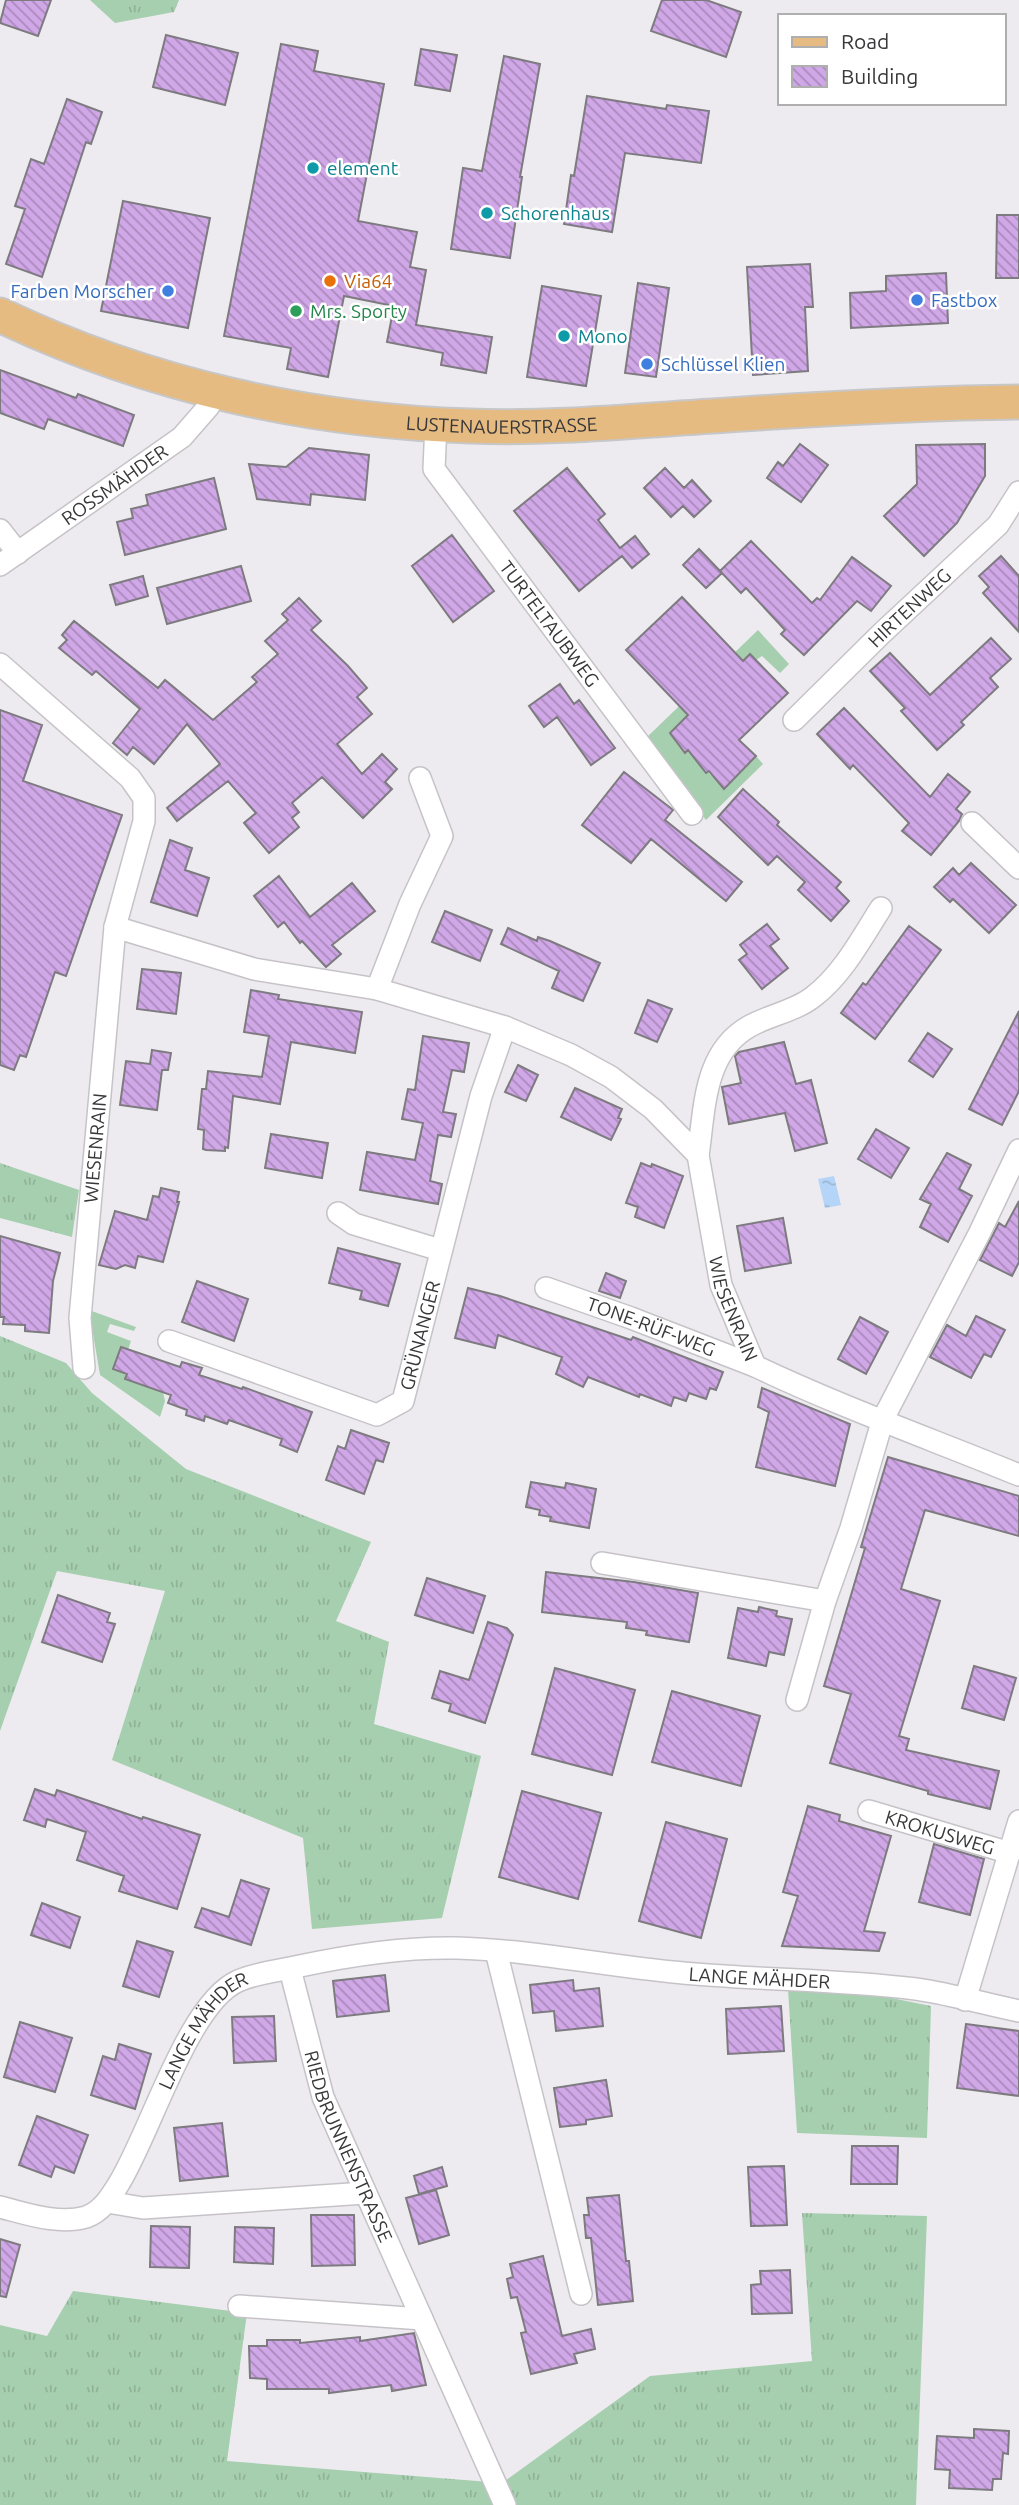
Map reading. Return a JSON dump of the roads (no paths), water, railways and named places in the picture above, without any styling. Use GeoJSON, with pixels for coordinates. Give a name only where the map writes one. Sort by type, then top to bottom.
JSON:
{"type":"FeatureCollection","features":[{"type":"Feature","properties":{"kind":"main road","name":"LUSTENAUERSTRASSE"},"geometry":{"type":"LineString","coordinates":[[0,315],[117,362],[213,391],[289,408],[400,422],[495,426],[608,423],[862,407],[1019,402]]}},
{"type":"Feature","properties":{"kind":"street","name":"ROSSMÄHDER"},"geometry":{"type":"LineString","coordinates":[[0,565],[182,437],[201,417],[209,405],[213,391]]}},
{"type":"Feature","properties":{"kind":"street","name":"TURTELTAUBWEG"},"geometry":{"type":"LineString","coordinates":[[436,424],[434,469],[692,814]]}},
{"type":"Feature","properties":{"kind":"street","name":"HIRTENWEG"},"geometry":{"type":"LineString","coordinates":[[794,720],[998,525],[1019,492]]}},
{"type":"Feature","properties":{"kind":"street"},"geometry":{"type":"LineString","coordinates":[[0,530],[18,553]]}},
{"type":"Feature","properties":{"kind":"street","name":"WIESENRAIN"},"geometry":{"type":"LineString","coordinates":[[0,664],[130,778],[144,798],[144,821],[115,927],[80,1318],[84,1368]]}},
{"type":"Feature","properties":{"kind":"street"},"geometry":{"type":"LineString","coordinates":[[377,989],[410,904],[442,836],[420,778]]}},
{"type":"Feature","properties":{"kind":"street"},"geometry":{"type":"LineString","coordinates":[[972,824],[1019,868]]}},
{"type":"Feature","properties":{"kind":"street","name":"WIESENRAIN"},"geometry":{"type":"LineString","coordinates":[[881,908],[835,979],[808,1001],[750,1026],[724,1046],[708,1083],[698,1155],[720,1284],[755,1366],[817,1395],[1019,1475]]}},
{"type":"Feature","properties":{"kind":"street"},"geometry":{"type":"LineString","coordinates":[[115,927],[254,969],[377,989],[505,1027],[572,1055],[611,1077],[653,1109],[698,1155]]}},
{"type":"Feature","properties":{"kind":"street","name":"GRÜNANGER"},"geometry":{"type":"LineString","coordinates":[[169,1341],[377,1415],[403,1401],[481,1096],[505,1027]]}},
{"type":"Feature","properties":{"kind":"street"},"geometry":{"type":"LineString","coordinates":[[797,1700],[825,1601],[851,1528],[883,1419],[980,1232],[1019,1150]]}},
{"type":"Feature","properties":{"kind":"street"},"geometry":{"type":"LineString","coordinates":[[338,1213],[354,1224],[440,1250]]}},
{"type":"Feature","properties":{"kind":"street","name":"TONE-RÜF-WEG"},"geometry":{"type":"LineString","coordinates":[[546,1289],[631,1318],[755,1366]]}},
{"type":"Feature","properties":{"kind":"street"},"geometry":{"type":"LineString","coordinates":[[602,1563],[825,1601]]}},
{"type":"Feature","properties":{"kind":"street","name":"KROKUSWEG"},"geometry":{"type":"LineString","coordinates":[[869,1811],[1010,1853]]}},
{"type":"Feature","properties":{"kind":"street","name":"KROKUSWEG"},"geometry":{"type":"LineString","coordinates":[[965,2000],[1019,1821]]}},
{"type":"Feature","properties":{"kind":"street","name":"LANGE MÄHDER"},"geometry":{"type":"LineString","coordinates":[[0,2207],[64,2221],[89,2216],[107,2202],[133,2160],[183,2049],[215,1997],[236,1982],[266,1972],[336,1958],[404,1950],[456,1948],[496,1951],[694,1974],[839,1981],[920,1990],[1019,2011]]}},
{"type":"Feature","properties":{"kind":"street"},"geometry":{"type":"LineString","coordinates":[[496,1951],[581,2294]]}},
{"type":"Feature","properties":{"kind":"street","name":"RIEDBRUNNENSTRASSE"},"geometry":{"type":"LineString","coordinates":[[290,1969],[323,2097],[505,2505]]}},
{"type":"Feature","properties":{"kind":"street"},"geometry":{"type":"LineString","coordinates":[[107,2202],[143,2208],[365,2193]]}},
{"type":"Feature","properties":{"kind":"street"},"geometry":{"type":"LineString","coordinates":[[239,2306],[422,2319]]}},
{"type":"Feature","properties":{"kind":"water"},"geometry":{"type":"Polygon","coordinates":[[[834,1176],[841,1205],[825,1208],[818,1179],[834,1176]]]}},
{"type":"Feature","properties":{"kind":"place","name":"element"},"geometry":{"type":"Point","coordinates":[313,168]}},
{"type":"Feature","properties":{"kind":"place","name":"Schorenhaus"},"geometry":{"type":"Point","coordinates":[487,213]}},
{"type":"Feature","properties":{"kind":"place","name":"Via64"},"geometry":{"type":"Point","coordinates":[330,281]}},
{"type":"Feature","properties":{"kind":"place","name":"Farben Morscher"},"geometry":{"type":"Point","coordinates":[168,291]}},
{"type":"Feature","properties":{"kind":"place","name":"Fastbox"},"geometry":{"type":"Point","coordinates":[917,300]}},
{"type":"Feature","properties":{"kind":"place","name":"Mrs. Sporty"},"geometry":{"type":"Point","coordinates":[296,311]}},
{"type":"Feature","properties":{"kind":"place","name":"Mono"},"geometry":{"type":"Point","coordinates":[564,336]}},
{"type":"Feature","properties":{"kind":"place","name":"Schlüssel Klien"},"geometry":{"type":"Point","coordinates":[647,364]}}]}
